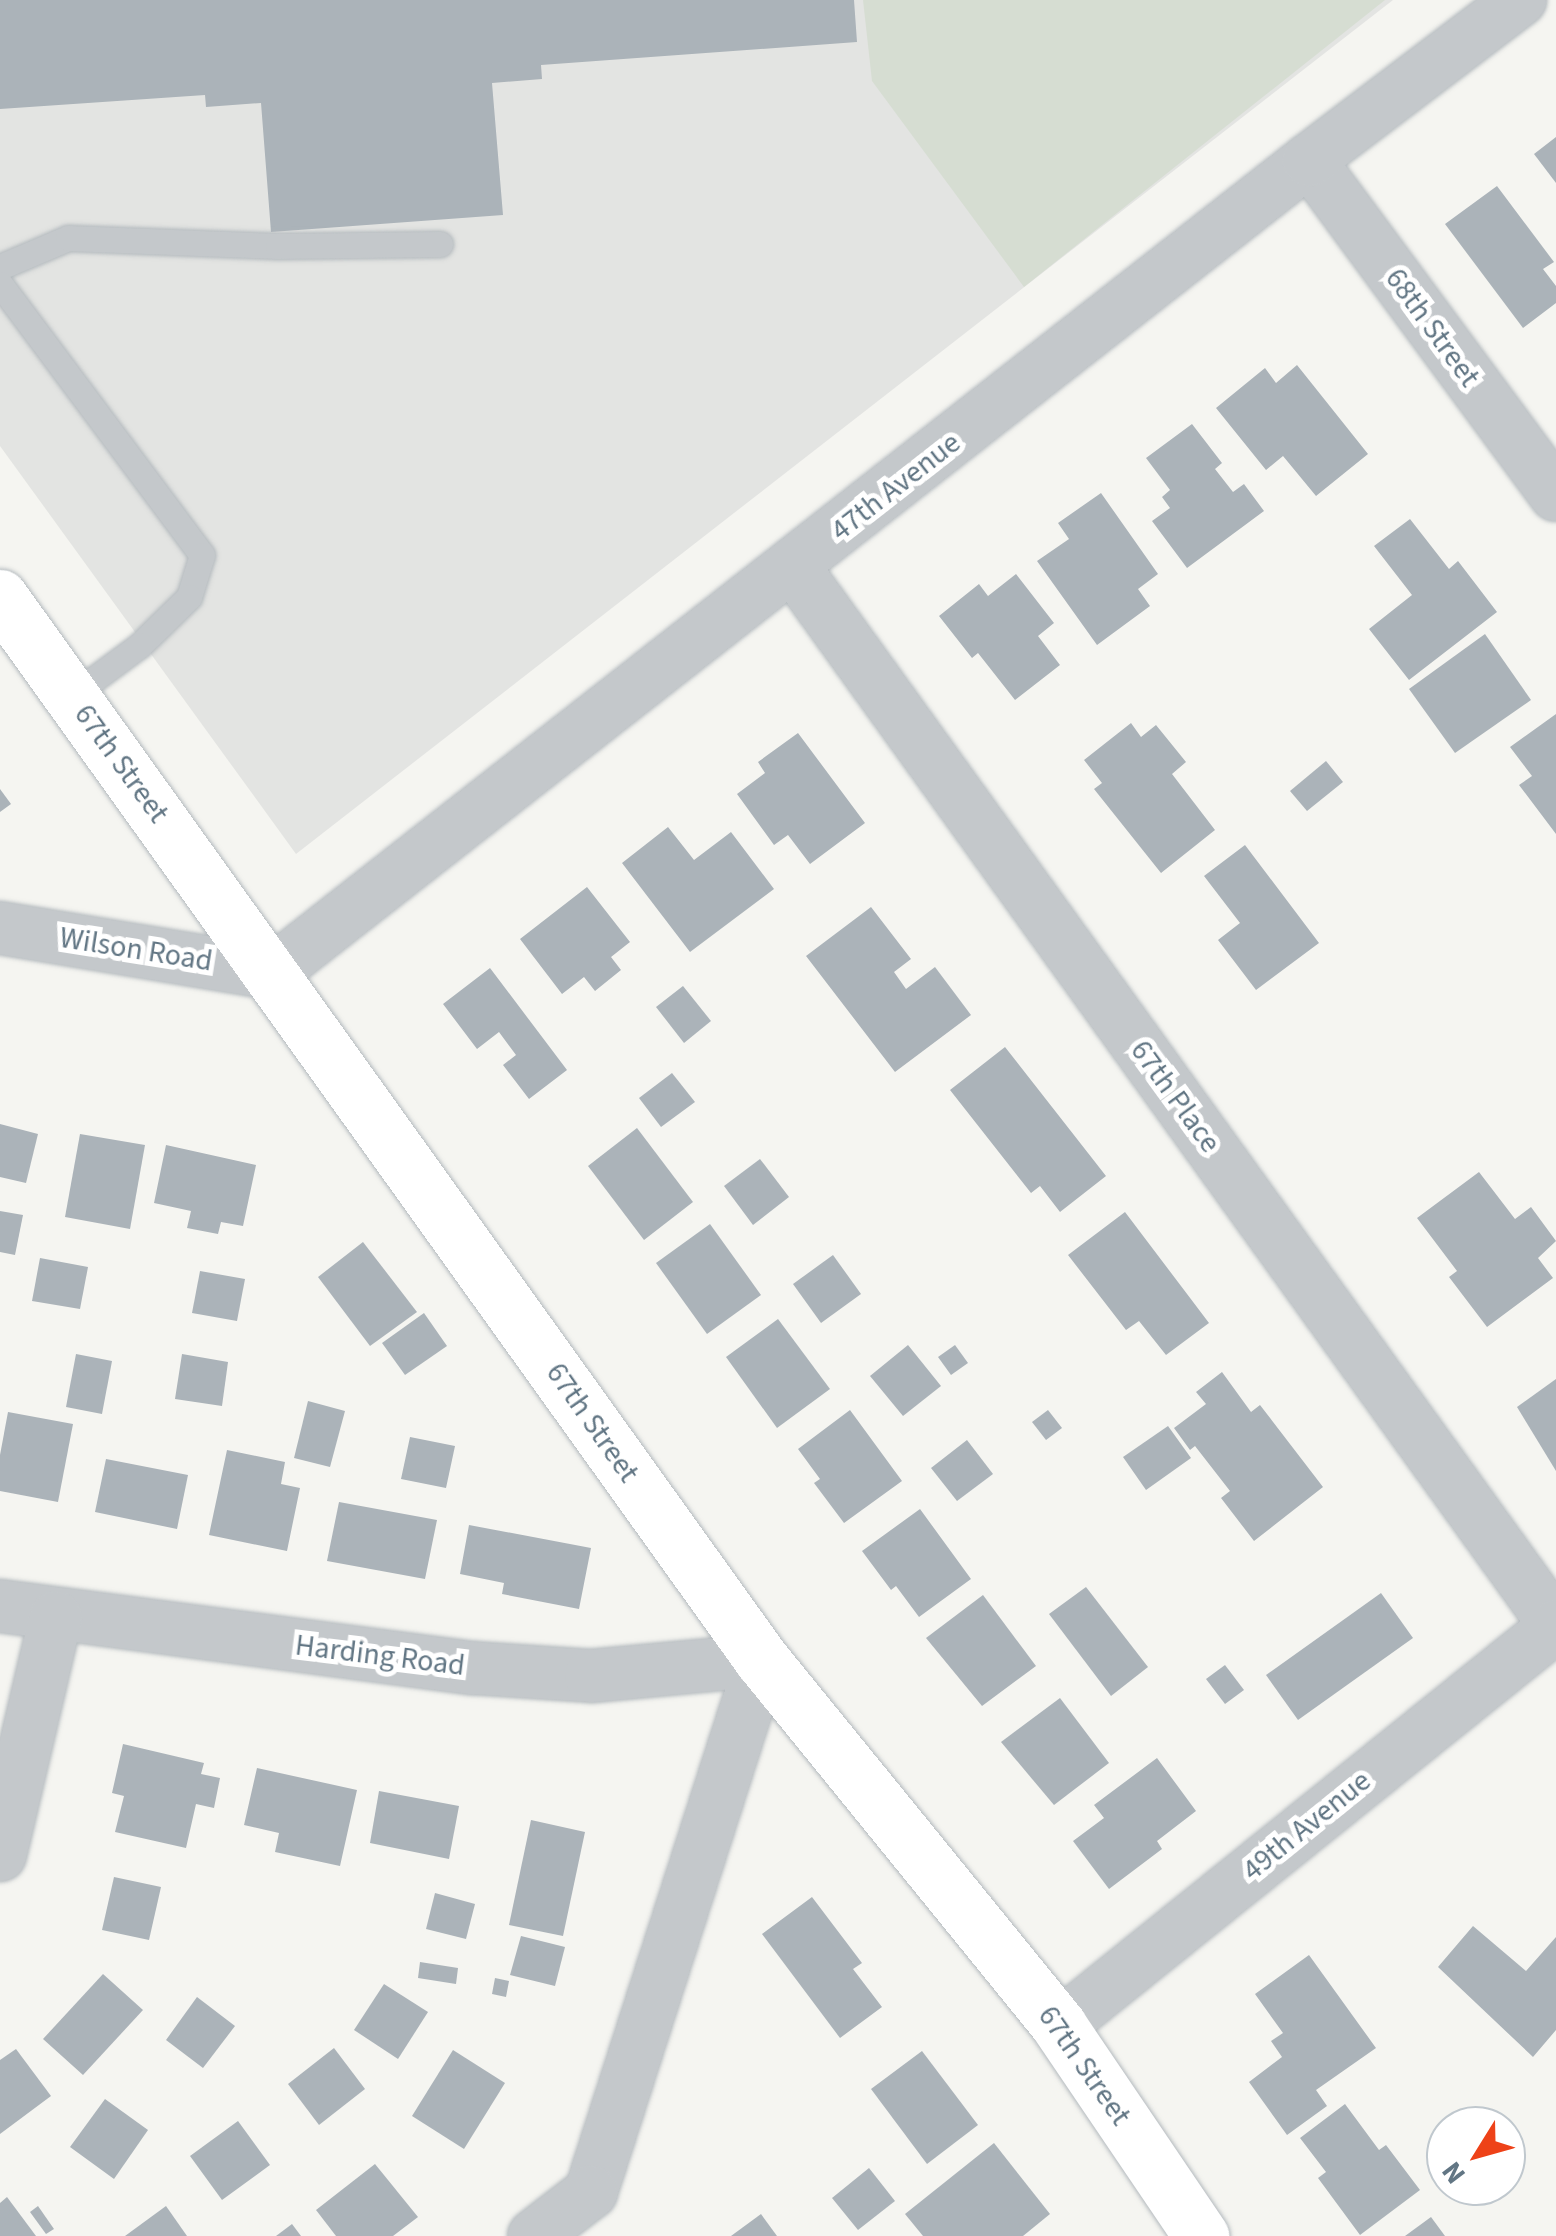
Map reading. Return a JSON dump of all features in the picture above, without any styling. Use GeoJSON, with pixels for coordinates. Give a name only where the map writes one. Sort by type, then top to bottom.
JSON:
{"type":"FeatureCollection","features":[{"type":"Feature","properties":{"kind":"street","name":"47th Avenue"},"geometry":{"type":"LineString","coordinates":[[272,972],[794,568],[1308,160],[1520,0]]}},
{"type":"Feature","properties":{"kind":"street","name":"68th Street"},"geometry":{"type":"LineString","coordinates":[[1308,160],[1556,495]]}},
{"type":"Feature","properties":{"kind":"street","name":"67th Place"},"geometry":{"type":"LineString","coordinates":[[794,568],[1556,1626]]}},
{"type":"Feature","properties":{"kind":"street","name":"67th Street"},"geometry":{"type":"LineString","coordinates":[[0,597],[762,1660],[1059,2026],[1200,2236]]}},
{"type":"Feature","properties":{"kind":"street","name":"Wilson Road"},"geometry":{"type":"LineString","coordinates":[[0,928],[272,972]]}},
{"type":"Feature","properties":{"kind":"street","name":"Harding Road"},"geometry":{"type":"LineString","coordinates":[[0,1606],[56,1617],[472,1668],[591,1676],[762,1660]]}},
{"type":"Feature","properties":{"kind":"street"},"geometry":{"type":"LineString","coordinates":[[0,1855],[56,1617]]}},
{"type":"Feature","properties":{"kind":"street","name":"49th Avenue"},"geometry":{"type":"LineString","coordinates":[[1059,2026],[1556,1626]]}},
{"type":"Feature","properties":{"kind":"street"},"geometry":{"type":"LineString","coordinates":[[534,2236],[590,2192],[762,1660]]}},
{"type":"Feature","properties":{"kind":"lane"},"geometry":{"type":"LineString","coordinates":[[0,267],[68,238],[278,246],[440,244]]}},
{"type":"Feature","properties":{"kind":"lane"},"geometry":{"type":"LineString","coordinates":[[0,284],[202,555],[189,596],[140,644],[71,696]]}},
{"type":"Feature","properties":{"kind":"shaded area"},"geometry":{"type":"Polygon","coordinates":[[[0,0],[1393,0],[296,854],[0,446],[0,0]]]}},
{"type":"Feature","properties":{"kind":"shaded area"},"geometry":{"type":"Polygon","coordinates":[[[863,0],[1385,0],[1024,287],[872,81],[863,0]]]}},
{"type":"Feature","properties":{"kind":"building"},"geometry":{"type":"Polygon","coordinates":[[[0,0],[854,0],[857,42],[541,65],[542,79],[492,83],[503,215],[271,232],[261,103],[206,107],[205,95],[0,109],[0,0]]]}},
{"type":"Feature","properties":{"kind":"building"},"geometry":{"type":"Polygon","coordinates":[[[1556,137],[1556,183],[1534,154],[1556,137]]]}},
{"type":"Feature","properties":{"kind":"building"},"geometry":{"type":"Polygon","coordinates":[[[1497,186],[1554,262],[1543,269],[1556,286],[1556,303],[1523,328],[1445,224],[1497,186]]]}},
{"type":"Feature","properties":{"kind":"building"},"geometry":{"type":"Polygon","coordinates":[[[1297,365],[1368,454],[1316,496],[1283,456],[1266,470],[1216,408],[1265,368],[1276,383],[1297,365]]]}},
{"type":"Feature","properties":{"kind":"building"},"geometry":{"type":"Polygon","coordinates":[[[1192,424],[1222,463],[1215,469],[1233,492],[1244,484],[1264,511],[1187,568],[1152,521],[1170,508],[1162,497],[1170,490],[1146,458],[1192,424]]]}},
{"type":"Feature","properties":{"kind":"building"},"geometry":{"type":"Polygon","coordinates":[[[1101,493],[1158,574],[1138,589],[1150,606],[1097,645],[1037,561],[1069,539],[1058,523],[1101,493]]]}},
{"type":"Feature","properties":{"kind":"building"},"geometry":{"type":"Polygon","coordinates":[[[1410,519],[1449,569],[1458,561],[1497,612],[1409,680],[1369,629],[1412,595],[1374,546],[1410,519]]]}},
{"type":"Feature","properties":{"kind":"building"},"geometry":{"type":"Polygon","coordinates":[[[1016,574],[1054,623],[1038,636],[1060,665],[1015,700],[978,653],[972,658],[939,616],[979,584],[988,596],[1016,574]]]}},
{"type":"Feature","properties":{"kind":"building"},"geometry":{"type":"Polygon","coordinates":[[[1485,634],[1531,700],[1455,753],[1409,689],[1485,634]]]}},
{"type":"Feature","properties":{"kind":"building"},"geometry":{"type":"Polygon","coordinates":[[[1556,714],[1556,834],[1519,785],[1532,776],[1510,747],[1556,714]]]}},
{"type":"Feature","properties":{"kind":"building"},"geometry":{"type":"Polygon","coordinates":[[[1131,723],[1141,737],[1156,725],[1186,762],[1172,774],[1215,830],[1161,873],[1094,789],[1102,783],[1084,760],[1131,723]]]}},
{"type":"Feature","properties":{"kind":"building"},"geometry":{"type":"Polygon","coordinates":[[[798,733],[865,823],[810,864],[788,835],[774,845],[737,794],[765,773],[758,762],[798,733]]]}},
{"type":"Feature","properties":{"kind":"building"},"geometry":{"type":"Polygon","coordinates":[[[1326,761],[1343,782],[1307,811],[1290,791],[1326,761]]]}},
{"type":"Feature","properties":{"kind":"building"},"geometry":{"type":"Polygon","coordinates":[[[0,789],[11,804],[0,812],[0,789]]]}},
{"type":"Feature","properties":{"kind":"building"},"geometry":{"type":"Polygon","coordinates":[[[668,827],[694,860],[731,832],[774,889],[690,952],[622,863],[668,827]]]}},
{"type":"Feature","properties":{"kind":"building"},"geometry":{"type":"Polygon","coordinates":[[[1245,845],[1319,943],[1256,990],[1218,940],[1240,923],[1204,876],[1245,845]]]}},
{"type":"Feature","properties":{"kind":"building"},"geometry":{"type":"Polygon","coordinates":[[[587,887],[630,942],[611,957],[621,970],[595,991],[584,977],[562,994],[520,939],[587,887]]]}},
{"type":"Feature","properties":{"kind":"building"},"geometry":{"type":"Polygon","coordinates":[[[871,907],[911,959],[894,972],[906,989],[935,967],[971,1015],[895,1072],[806,956],[871,907]]]}},
{"type":"Feature","properties":{"kind":"building"},"geometry":{"type":"Polygon","coordinates":[[[490,968],[567,1070],[529,1099],[503,1065],[516,1055],[499,1032],[477,1049],[443,1004],[490,968]]]}},
{"type":"Feature","properties":{"kind":"building"},"geometry":{"type":"Polygon","coordinates":[[[683,986],[711,1021],[684,1043],[656,1007],[683,986]]]}},
{"type":"Feature","properties":{"kind":"building"},"geometry":{"type":"Polygon","coordinates":[[[1005,1047],[1106,1176],[1060,1212],[1040,1186],[1031,1193],[950,1090],[1005,1047]]]}},
{"type":"Feature","properties":{"kind":"building"},"geometry":{"type":"Polygon","coordinates":[[[672,1073],[695,1102],[661,1127],[639,1098],[672,1073]]]}},
{"type":"Feature","properties":{"kind":"building"},"geometry":{"type":"Polygon","coordinates":[[[0,1124],[38,1134],[26,1183],[0,1177],[0,1124]]]}},
{"type":"Feature","properties":{"kind":"building"},"geometry":{"type":"Polygon","coordinates":[[[637,1128],[693,1202],[644,1240],[588,1166],[637,1128]]]}},
{"type":"Feature","properties":{"kind":"building"},"geometry":{"type":"Polygon","coordinates":[[[80,1134],[145,1145],[130,1229],[65,1217],[80,1134]]]}},
{"type":"Feature","properties":{"kind":"building"},"geometry":{"type":"Polygon","coordinates":[[[166,1145],[256,1165],[243,1226],[221,1222],[218,1234],[187,1228],[191,1211],[154,1203],[166,1145]]]}},
{"type":"Feature","properties":{"kind":"building"},"geometry":{"type":"Polygon","coordinates":[[[760,1159],[789,1197],[753,1225],[724,1186],[760,1159]]]}},
{"type":"Feature","properties":{"kind":"building"},"geometry":{"type":"Polygon","coordinates":[[[1479,1172],[1515,1219],[1531,1207],[1556,1241],[1538,1258],[1553,1278],[1487,1327],[1449,1277],[1457,1271],[1417,1218],[1479,1172]]]}},
{"type":"Feature","properties":{"kind":"building"},"geometry":{"type":"Polygon","coordinates":[[[0,1211],[23,1215],[15,1255],[0,1252],[0,1211]]]}},
{"type":"Feature","properties":{"kind":"building"},"geometry":{"type":"Polygon","coordinates":[[[1125,1212],[1209,1323],[1166,1355],[1139,1321],[1126,1330],[1068,1255],[1125,1212]]]}},
{"type":"Feature","properties":{"kind":"building"},"geometry":{"type":"Polygon","coordinates":[[[710,1224],[761,1295],[707,1334],[656,1263],[710,1224]]]}},
{"type":"Feature","properties":{"kind":"building"},"geometry":{"type":"Polygon","coordinates":[[[363,1242],[417,1312],[370,1346],[318,1277],[363,1242]]]}},
{"type":"Feature","properties":{"kind":"building"},"geometry":{"type":"Polygon","coordinates":[[[833,1255],[861,1294],[821,1323],[793,1284],[833,1255]]]}},
{"type":"Feature","properties":{"kind":"building"},"geometry":{"type":"Polygon","coordinates":[[[40,1258],[88,1267],[80,1309],[32,1301],[40,1258]]]}},
{"type":"Feature","properties":{"kind":"building"},"geometry":{"type":"Polygon","coordinates":[[[200,1271],[245,1279],[237,1321],[192,1313],[200,1271]]]}},
{"type":"Feature","properties":{"kind":"building"},"geometry":{"type":"Polygon","coordinates":[[[424,1313],[447,1346],[405,1375],[382,1343],[424,1313]]]}},
{"type":"Feature","properties":{"kind":"building"},"geometry":{"type":"Polygon","coordinates":[[[778,1319],[830,1389],[777,1428],[726,1357],[778,1319]]]}},
{"type":"Feature","properties":{"kind":"building"},"geometry":{"type":"Polygon","coordinates":[[[908,1345],[941,1386],[903,1416],[870,1376],[908,1345]]]}},
{"type":"Feature","properties":{"kind":"building"},"geometry":{"type":"Polygon","coordinates":[[[955,1345],[968,1363],[951,1375],[938,1357],[955,1345]]]}},
{"type":"Feature","properties":{"kind":"building"},"geometry":{"type":"Polygon","coordinates":[[[76,1354],[112,1361],[102,1414],[66,1407],[76,1354]]]}},
{"type":"Feature","properties":{"kind":"building"},"geometry":{"type":"Polygon","coordinates":[[[182,1354],[228,1362],[222,1406],[175,1399],[182,1354]]]}},
{"type":"Feature","properties":{"kind":"building"},"geometry":{"type":"Polygon","coordinates":[[[1222,1372],[1251,1412],[1260,1405],[1323,1487],[1254,1541],[1221,1498],[1230,1491],[1195,1446],[1190,1450],[1174,1428],[1206,1404],[1196,1392],[1222,1372]]]}},
{"type":"Feature","properties":{"kind":"building"},"geometry":{"type":"Polygon","coordinates":[[[1556,1379],[1556,1471],[1517,1407],[1556,1379]]]}},
{"type":"Feature","properties":{"kind":"building"},"geometry":{"type":"Polygon","coordinates":[[[308,1401],[345,1411],[330,1467],[294,1458],[308,1401]]]}},
{"type":"Feature","properties":{"kind":"building"},"geometry":{"type":"Polygon","coordinates":[[[850,1410],[902,1481],[844,1523],[814,1483],[820,1479],[798,1449],[850,1410]]]}},
{"type":"Feature","properties":{"kind":"building"},"geometry":{"type":"Polygon","coordinates":[[[1048,1410],[1062,1428],[1046,1440],[1032,1422],[1048,1410]]]}},
{"type":"Feature","properties":{"kind":"building"},"geometry":{"type":"Polygon","coordinates":[[[8,1412],[73,1424],[58,1502],[0,1491],[0,1455],[8,1412]]]}},
{"type":"Feature","properties":{"kind":"building"},"geometry":{"type":"Polygon","coordinates":[[[1168,1426],[1191,1458],[1146,1490],[1123,1457],[1168,1426]]]}},
{"type":"Feature","properties":{"kind":"building"},"geometry":{"type":"Polygon","coordinates":[[[410,1437],[455,1446],[446,1488],[401,1479],[410,1437]]]}},
{"type":"Feature","properties":{"kind":"building"},"geometry":{"type":"Polygon","coordinates":[[[967,1440],[993,1474],[957,1501],[931,1468],[967,1440]]]}},
{"type":"Feature","properties":{"kind":"building"},"geometry":{"type":"Polygon","coordinates":[[[227,1450],[285,1462],[281,1484],[300,1488],[287,1551],[209,1535],[227,1450]]]}},
{"type":"Feature","properties":{"kind":"building"},"geometry":{"type":"Polygon","coordinates":[[[106,1459],[188,1475],[177,1529],[95,1512],[106,1459]]]}},
{"type":"Feature","properties":{"kind":"building"},"geometry":{"type":"Polygon","coordinates":[[[339,1502],[437,1520],[425,1579],[327,1561],[339,1502]]]}},
{"type":"Feature","properties":{"kind":"building"},"geometry":{"type":"Polygon","coordinates":[[[920,1509],[971,1579],[919,1617],[896,1586],[891,1590],[862,1551],[920,1509]]]}},
{"type":"Feature","properties":{"kind":"building"},"geometry":{"type":"Polygon","coordinates":[[[469,1525],[591,1548],[579,1609],[502,1594],[504,1583],[460,1574],[469,1525]]]}},
{"type":"Feature","properties":{"kind":"building"},"geometry":{"type":"Polygon","coordinates":[[[1086,1587],[1148,1667],[1111,1696],[1049,1614],[1086,1587]]]}},
{"type":"Feature","properties":{"kind":"building"},"geometry":{"type":"Polygon","coordinates":[[[1381,1593],[1413,1638],[1298,1720],[1266,1675],[1381,1593]]]}},
{"type":"Feature","properties":{"kind":"building"},"geometry":{"type":"Polygon","coordinates":[[[983,1595],[1036,1666],[982,1706],[926,1638],[983,1595]]]}},
{"type":"Feature","properties":{"kind":"building"},"geometry":{"type":"Polygon","coordinates":[[[1225,1665],[1244,1690],[1225,1704],[1206,1679],[1225,1665]]]}},
{"type":"Feature","properties":{"kind":"building"},"geometry":{"type":"Polygon","coordinates":[[[1060,1698],[1109,1763],[1054,1805],[1001,1742],[1060,1698]]]}},
{"type":"Feature","properties":{"kind":"building"},"geometry":{"type":"Polygon","coordinates":[[[123,1744],[204,1763],[201,1774],[220,1778],[214,1808],[196,1804],[186,1848],[115,1832],[124,1796],[112,1793],[123,1744]]]}},
{"type":"Feature","properties":{"kind":"building"},"geometry":{"type":"Polygon","coordinates":[[[1157,1758],[1196,1811],[1157,1841],[1162,1849],[1109,1889],[1073,1841],[1104,1818],[1094,1805],[1157,1758]]]}},
{"type":"Feature","properties":{"kind":"building"},"geometry":{"type":"Polygon","coordinates":[[[257,1768],[357,1790],[340,1866],[275,1852],[279,1833],[244,1825],[257,1768]]]}},
{"type":"Feature","properties":{"kind":"building"},"geometry":{"type":"Polygon","coordinates":[[[379,1791],[459,1806],[449,1859],[370,1843],[379,1791]]]}},
{"type":"Feature","properties":{"kind":"building"},"geometry":{"type":"Polygon","coordinates":[[[531,1820],[585,1832],[563,1936],[509,1925],[531,1820]]]}},
{"type":"Feature","properties":{"kind":"building"},"geometry":{"type":"Polygon","coordinates":[[[114,1877],[161,1887],[149,1940],[102,1930],[114,1877]]]}},
{"type":"Feature","properties":{"kind":"building"},"geometry":{"type":"Polygon","coordinates":[[[435,1893],[475,1904],[466,1939],[426,1929],[435,1893]]]}},
{"type":"Feature","properties":{"kind":"building"},"geometry":{"type":"Polygon","coordinates":[[[812,1897],[862,1963],[853,1969],[882,2007],[840,2038],[762,1934],[812,1897]]]}},
{"type":"Feature","properties":{"kind":"building"},"geometry":{"type":"Polygon","coordinates":[[[1473,1926],[1526,1971],[1556,1937],[1556,2030],[1533,2057],[1438,1967],[1473,1926]]]}},
{"type":"Feature","properties":{"kind":"building"},"geometry":{"type":"Polygon","coordinates":[[[521,1936],[565,1947],[555,1986],[510,1975],[521,1936]]]}},
{"type":"Feature","properties":{"kind":"building"},"geometry":{"type":"Polygon","coordinates":[[[1309,1955],[1376,2048],[1316,2090],[1327,2106],[1287,2135],[1249,2082],[1282,2057],[1271,2041],[1283,2033],[1255,1994],[1309,1955]]]}},
{"type":"Feature","properties":{"kind":"building"},"geometry":{"type":"Polygon","coordinates":[[[420,1962],[458,1968],[456,1984],[418,1978],[420,1962]]]}},
{"type":"Feature","properties":{"kind":"building"},"geometry":{"type":"Polygon","coordinates":[[[103,1974],[143,2010],[83,2075],[43,2039],[103,1974]]]}},
{"type":"Feature","properties":{"kind":"building"},"geometry":{"type":"Polygon","coordinates":[[[495,1978],[509,1981],[506,1997],[492,1994],[495,1978]]]}},
{"type":"Feature","properties":{"kind":"building"},"geometry":{"type":"Polygon","coordinates":[[[384,1984],[428,2012],[398,2059],[354,2030],[384,1984]]]}},
{"type":"Feature","properties":{"kind":"building"},"geometry":{"type":"Polygon","coordinates":[[[197,1997],[235,2026],[203,2068],[166,2040],[197,1997]]]}},
{"type":"Feature","properties":{"kind":"building"},"geometry":{"type":"Polygon","coordinates":[[[334,2048],[365,2089],[319,2125],[288,2084],[334,2048]]]}},
{"type":"Feature","properties":{"kind":"building"},"geometry":{"type":"Polygon","coordinates":[[[16,2049],[51,2096],[0,2134],[0,2060],[16,2049]]]}},
{"type":"Feature","properties":{"kind":"building"},"geometry":{"type":"Polygon","coordinates":[[[453,2050],[505,2083],[464,2149],[412,2116],[453,2050]]]}},
{"type":"Feature","properties":{"kind":"building"},"geometry":{"type":"Polygon","coordinates":[[[922,2051],[978,2125],[927,2164],[871,2089],[922,2051]]]}},
{"type":"Feature","properties":{"kind":"building"},"geometry":{"type":"Polygon","coordinates":[[[105,2099],[148,2130],[114,2179],[70,2147],[105,2099]]]}},
{"type":"Feature","properties":{"kind":"building"},"geometry":{"type":"Polygon","coordinates":[[[1345,2104],[1379,2150],[1386,2145],[1420,2190],[1360,2235],[1318,2178],[1326,2172],[1300,2138],[1345,2104]]]}},
{"type":"Feature","properties":{"kind":"building"},"geometry":{"type":"Polygon","coordinates":[[[238,2121],[270,2165],[222,2200],[190,2156],[238,2121]]]}},
{"type":"Feature","properties":{"kind":"building"},"geometry":{"type":"Polygon","coordinates":[[[994,2143],[1050,2214],[1023,2236],[923,2236],[905,2214],[994,2143]]]}},
{"type":"Feature","properties":{"kind":"building"},"geometry":{"type":"Polygon","coordinates":[[[375,2164],[418,2217],[393,2236],[336,2236],[316,2210],[375,2164]]]}},
{"type":"Feature","properties":{"kind":"building"},"geometry":{"type":"Polygon","coordinates":[[[869,2168],[895,2201],[858,2230],[832,2198],[869,2168]]]}},
{"type":"Feature","properties":{"kind":"building"},"geometry":{"type":"Polygon","coordinates":[[[7,2197],[36,2236],[0,2236],[0,2203],[7,2197]]]}},
{"type":"Feature","properties":{"kind":"building"},"geometry":{"type":"Polygon","coordinates":[[[38,2206],[54,2229],[46,2234],[30,2212],[38,2206]]]}},
{"type":"Feature","properties":{"kind":"building"},"geometry":{"type":"Polygon","coordinates":[[[166,2206],[187,2236],[125,2236],[166,2206]]]}},
{"type":"Feature","properties":{"kind":"building"},"geometry":{"type":"Polygon","coordinates":[[[761,2214],[777,2236],[731,2236],[761,2214]]]}},
{"type":"Feature","properties":{"kind":"building"},"geometry":{"type":"Polygon","coordinates":[[[1431,2217],[1445,2236],[1405,2236],[1431,2217]]]}},
{"type":"Feature","properties":{"kind":"building"},"geometry":{"type":"Polygon","coordinates":[[[292,2224],[301,2236],[276,2236],[292,2224]]]}}]}
